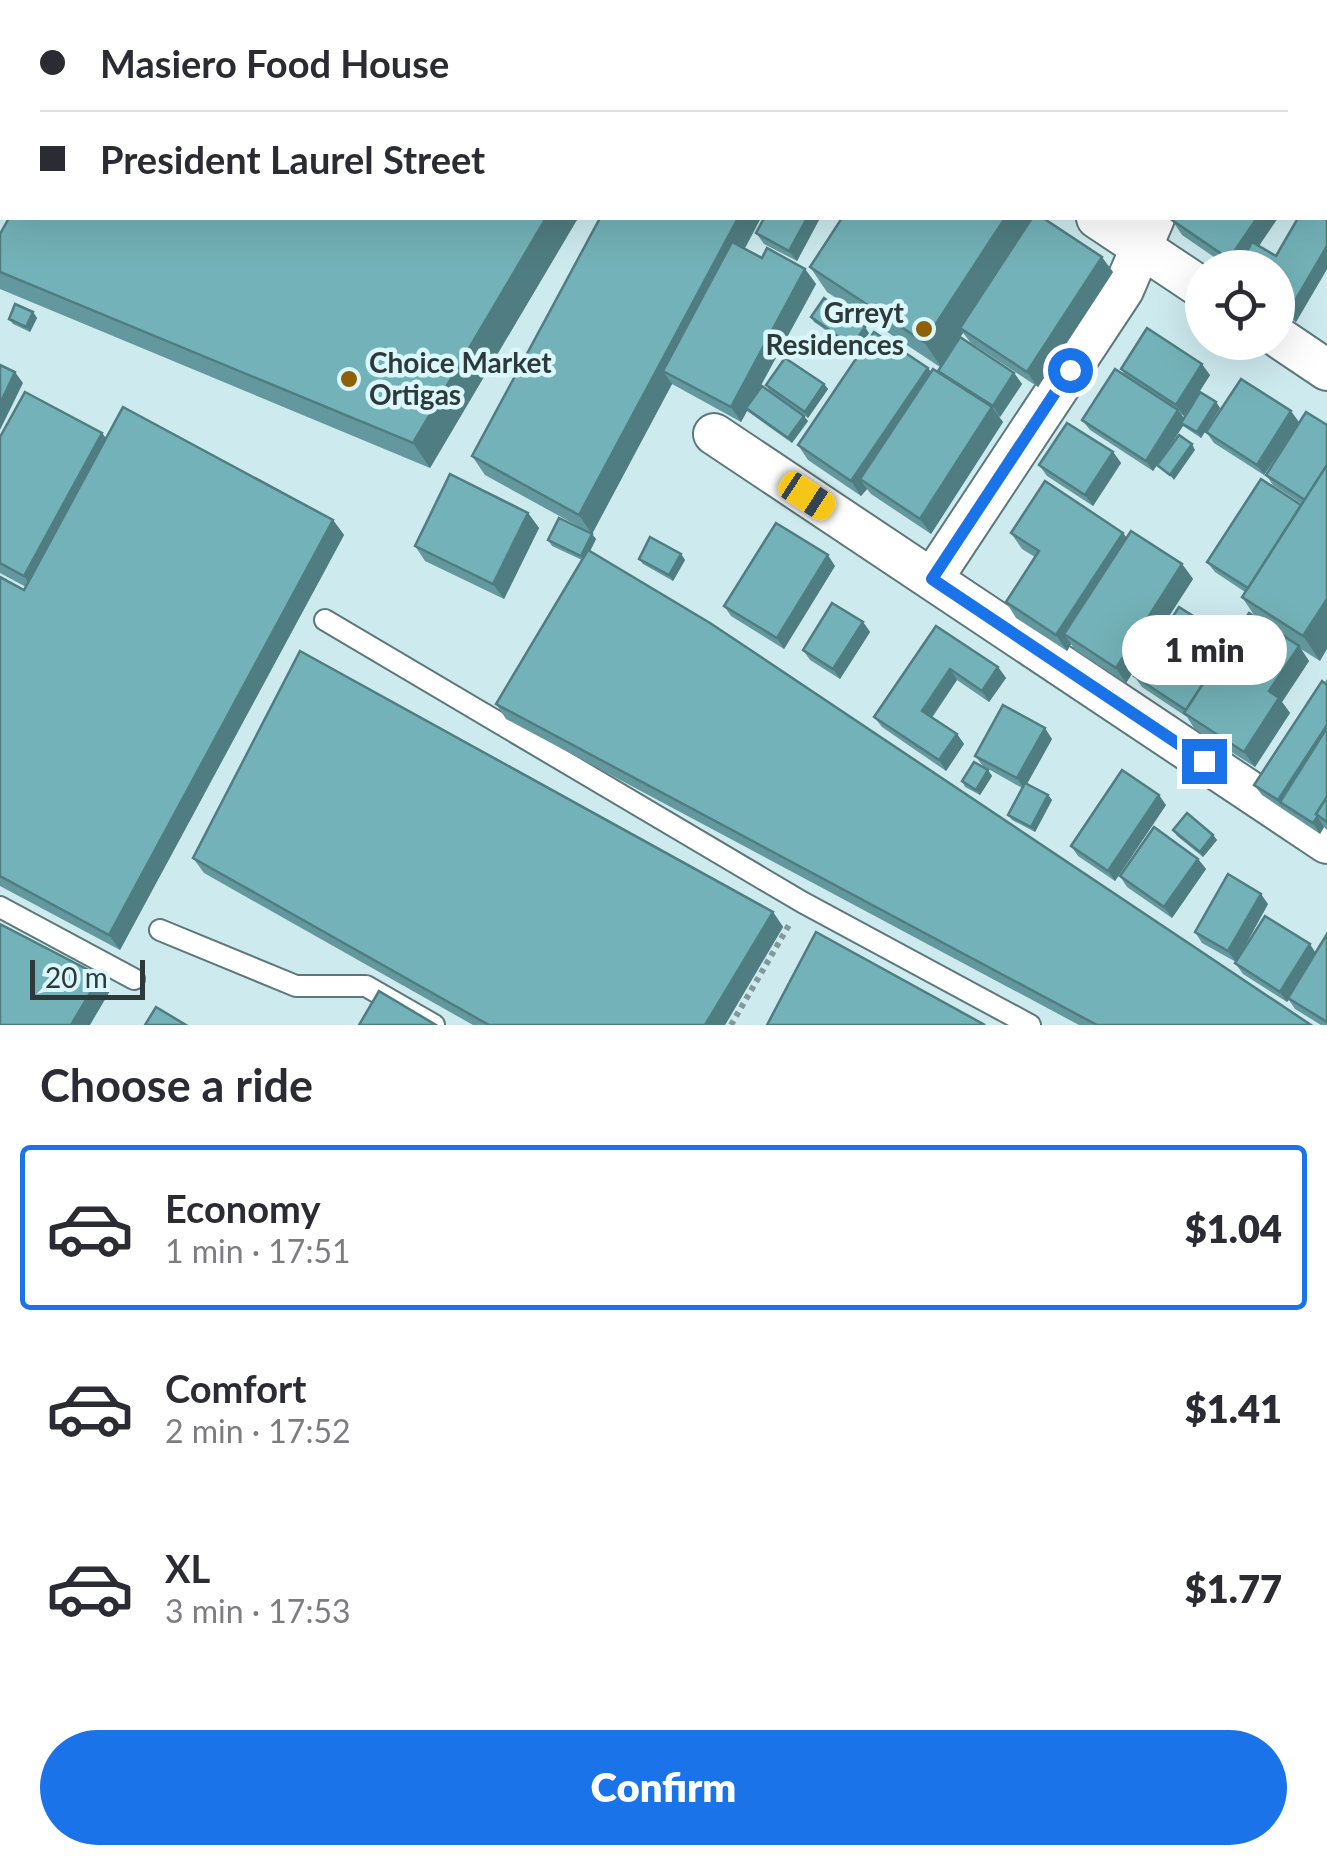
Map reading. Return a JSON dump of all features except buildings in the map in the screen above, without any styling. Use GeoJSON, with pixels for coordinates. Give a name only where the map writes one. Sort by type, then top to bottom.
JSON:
{"type":"FeatureCollection","features":[{"type":"Feature","properties":{"kind":"street"},"geometry":{"type":"LineString","coordinates":[[1104,220],[1148,233],[1185,271]]}},
{"type":"Feature","properties":{"kind":"street"},"geometry":{"type":"LineString","coordinates":[[932,579],[1110,311],[1148,233]]}},
{"type":"Feature","properties":{"kind":"street"},"geometry":{"type":"LineString","coordinates":[[1295,347],[1326,366]]}},
{"type":"Feature","properties":{"kind":"street"},"geometry":{"type":"LineString","coordinates":[[714,434],[1327,843]]}},
{"type":"Feature","properties":{"kind":"lane"},"geometry":{"type":"LineString","coordinates":[[325,620],[802,902],[1030,1025]]}},
{"type":"Feature","properties":{"kind":"lane"},"geometry":{"type":"LineString","coordinates":[[0,906],[134,979]]}},
{"type":"Feature","properties":{"kind":"lane"},"geometry":{"type":"LineString","coordinates":[[160,930],[296,986],[366,986],[434,1025]]}},
{"type":"Feature","properties":{"kind":"path"},"geometry":{"type":"LineString","coordinates":[[731,1025],[802,902]]}},
{"type":"Feature","properties":{"kind":"place","name":"Grreyt Residences"},"geometry":{"type":"Point","coordinates":[924,329]}},
{"type":"Feature","properties":{"kind":"place","name":"Choice Market Ortigas"},"geometry":{"type":"Point","coordinates":[349,379]}},
{"type":"Feature","properties":{"kind":"route"},"geometry":{"type":"LineString","coordinates":[[1070,370],[932,579],[1204,761]]}}]}
